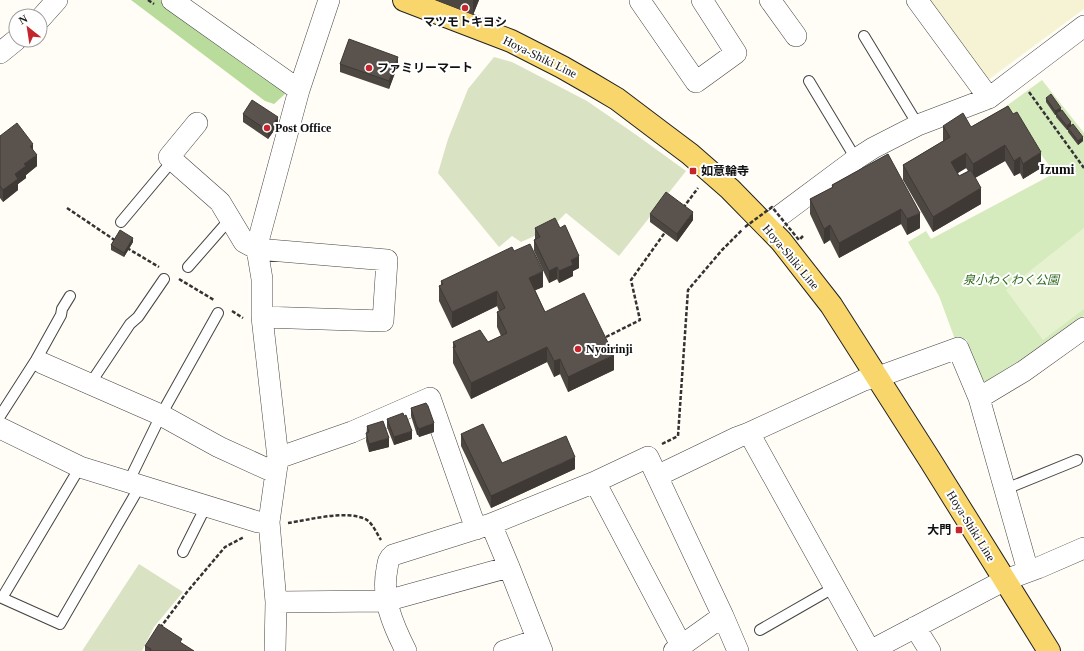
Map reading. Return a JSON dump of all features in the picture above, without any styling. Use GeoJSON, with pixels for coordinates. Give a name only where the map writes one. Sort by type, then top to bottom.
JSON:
{"type":"FeatureCollection","features":[{"type":"Feature","properties":{"kind":"main road","name":"Hoya-Shiki Line"},"geometry":{"type":"LineString","coordinates":[[404,0],[511,41],[562,67],[617,99],[711,172],[756,227],[781,241],[831,305],[878,377],[1049,651]]}},
{"type":"Feature","properties":{"kind":"street"},"geometry":{"type":"LineString","coordinates":[[48,10],[58,0]]}},
{"type":"Feature","properties":{"kind":"street"},"geometry":{"type":"LineString","coordinates":[[172,0],[299,90]]}},
{"type":"Feature","properties":{"kind":"street"},"geometry":{"type":"LineString","coordinates":[[276,651],[276,602],[269,524],[277,465],[262,317],[262,279],[257,249],[299,90],[329,0]]}},
{"type":"Feature","properties":{"kind":"street"},"geometry":{"type":"LineString","coordinates":[[637,0],[696,82],[736,53],[702,0]]}},
{"type":"Feature","properties":{"kind":"street"},"geometry":{"type":"LineString","coordinates":[[770,0],[796,36]]}},
{"type":"Feature","properties":{"kind":"street"},"geometry":{"type":"LineString","coordinates":[[917,0],[989,98]]}},
{"type":"Feature","properties":{"kind":"street"},"geometry":{"type":"LineString","coordinates":[[756,227],[873,148],[918,125],[989,98],[1084,26]]}},
{"type":"Feature","properties":{"kind":"street"},"geometry":{"type":"LineString","coordinates":[[197,123],[169,157],[220,202],[244,242],[257,249],[387,260],[383,321],[262,317]]}},
{"type":"Feature","properties":{"kind":"street"},"geometry":{"type":"LineString","coordinates":[[979,398],[1024,371],[1084,328]]}},
{"type":"Feature","properties":{"kind":"street"},"geometry":{"type":"LineString","coordinates":[[657,476],[738,437],[864,380],[878,377],[958,348],[979,398],[1028,571]]}},
{"type":"Feature","properties":{"kind":"street"},"geometry":{"type":"LineString","coordinates":[[39,362],[161,415],[219,447],[277,465],[430,398],[483,527],[509,567],[539,646],[504,651]]}},
{"type":"Feature","properties":{"kind":"street"},"geometry":{"type":"LineString","coordinates":[[0,428],[80,467],[258,522],[269,524]]}},
{"type":"Feature","properties":{"kind":"street"},"geometry":{"type":"LineString","coordinates":[[749,433],[870,651],[1005,580],[1084,548]]}},
{"type":"Feature","properties":{"kind":"street"},"geometry":{"type":"LineString","coordinates":[[406,651],[386,602],[384,582],[389,559],[393,555],[483,527],[595,482],[648,457],[738,651]]}},
{"type":"Feature","properties":{"kind":"street"},"geometry":{"type":"LineString","coordinates":[[595,482],[677,648],[722,616]]}},
{"type":"Feature","properties":{"kind":"street"},"geometry":{"type":"LineString","coordinates":[[276,602],[386,602],[509,567]]}},
{"type":"Feature","properties":{"kind":"street"},"geometry":{"type":"LineString","coordinates":[[915,627],[930,651]]}},
{"type":"Feature","properties":{"kind":"lane"},"geometry":{"type":"LineString","coordinates":[[864,36],[918,125]]}},
{"type":"Feature","properties":{"kind":"lane"},"geometry":{"type":"LineString","coordinates":[[809,81],[856,159]]}},
{"type":"Feature","properties":{"kind":"lane"},"geometry":{"type":"LineString","coordinates":[[121,222],[173,160]]}},
{"type":"Feature","properties":{"kind":"lane"},"geometry":{"type":"LineString","coordinates":[[188,267],[230,219]]}},
{"type":"Feature","properties":{"kind":"lane"},"geometry":{"type":"LineString","coordinates":[[90,384],[130,324],[138,317],[164,279]]}},
{"type":"Feature","properties":{"kind":"lane"},"geometry":{"type":"LineString","coordinates":[[0,416],[39,362],[62,310],[70,296]]}},
{"type":"Feature","properties":{"kind":"lane"},"geometry":{"type":"LineString","coordinates":[[80,467],[2,598],[60,624],[134,484],[161,415],[218,313]]}},
{"type":"Feature","properties":{"kind":"lane"},"geometry":{"type":"LineString","coordinates":[[1004,488],[1013,486],[1077,460]]}},
{"type":"Feature","properties":{"kind":"lane"},"geometry":{"type":"LineString","coordinates":[[183,552],[206,506]]}},
{"type":"Feature","properties":{"kind":"lane"},"geometry":{"type":"LineString","coordinates":[[760,630],[835,587]]}},
{"type":"Feature","properties":{"kind":"path"},"geometry":{"type":"LineString","coordinates":[[1017,76],[1084,168]]}},
{"type":"Feature","properties":{"kind":"path"},"geometry":{"type":"LineString","coordinates":[[682,210],[711,172]]}},
{"type":"Feature","properties":{"kind":"path"},"geometry":{"type":"LineString","coordinates":[[658,446],[678,436],[688,290],[722,250],[756,227],[772,207],[799,240],[803,236]]}},
{"type":"Feature","properties":{"kind":"path"},"geometry":{"type":"LineString","coordinates":[[606,337],[640,320],[631,280],[668,228]]}},
{"type":"Feature","properties":{"kind":"path"},"geometry":{"type":"LineString","coordinates":[[158,630],[187,592],[225,547],[269,524],[338,516],[356,516],[368,521],[383,542]]}},
{"type":"Feature","properties":{"kind":"shaded area"},"geometry":{"type":"Polygon","coordinates":[[[924,0],[1084,0],[1084,9],[984,83],[924,0]]]}},
{"type":"Feature","properties":{"kind":"green space"},"geometry":{"type":"Polygon","coordinates":[[[131,0],[165,0],[284,87],[285,94],[274,104],[265,101],[131,0]]]}},
{"type":"Feature","properties":{"kind":"green space"},"geometry":{"type":"Polygon","coordinates":[[[494,57],[512,62],[587,101],[686,171],[619,256],[566,213],[550,229],[521,242],[512,236],[499,247],[438,173],[448,139],[468,89],[494,57]]]}},
{"type":"Feature","properties":{"kind":"green space","name":"泉小わくわく公園"},"geometry":{"type":"Polygon","coordinates":[[[1042,80],[1084,133],[1084,316],[1043,347],[986,382],[981,380],[966,339],[956,342],[939,296],[908,242],[926,231],[931,239],[1055,173],[1005,107],[1042,80]]]}},
{"type":"Feature","properties":{"kind":"green space"},"geometry":{"type":"Polygon","coordinates":[[[1084,228],[1084,309],[1043,340],[1006,290],[1084,228]]]}},
{"type":"Feature","properties":{"kind":"green space"},"geometry":{"type":"Polygon","coordinates":[[[139,564],[183,592],[154,627],[142,651],[82,651],[139,564]]]}},
{"type":"Feature","properties":{"kind":"building","name":"ファミリーマート"},"geometry":{"type":"Polygon","coordinates":[[[349,39],[398,57],[389,81],[340,64],[349,39]]]}},
{"type":"Feature","properties":{"kind":"building"},"geometry":{"type":"Polygon","coordinates":[[[1051,94],[1061,108],[1055,111],[1046,98],[1051,94]]]}},
{"type":"Feature","properties":{"kind":"building"},"geometry":{"type":"Polygon","coordinates":[[[252,100],[278,117],[268,131],[243,114],[252,100]]]}},
{"type":"Feature","properties":{"kind":"building"},"geometry":{"type":"Polygon","coordinates":[[[1008,106],[1013,114],[1017,112],[1041,152],[1023,164],[1020,157],[1014,161],[1005,145],[973,164],[966,153],[951,162],[959,176],[971,170],[981,188],[933,217],[903,165],[950,137],[943,126],[963,113],[971,127],[1008,106]]]}},
{"type":"Feature","properties":{"kind":"building"},"geometry":{"type":"Polygon","coordinates":[[[1062,110],[1071,122],[1067,126],[1056,113],[1062,110]]]}},
{"type":"Feature","properties":{"kind":"building"},"geometry":{"type":"Polygon","coordinates":[[[17,123],[33,144],[30,146],[37,155],[24,164],[26,166],[15,174],[18,179],[3,190],[0,186],[0,136],[17,123]]]}},
{"type":"Feature","properties":{"kind":"building"},"geometry":{"type":"Polygon","coordinates":[[[1073,124],[1083,137],[1078,141],[1068,128],[1073,124]]]}},
{"type":"Feature","properties":{"kind":"building"},"geometry":{"type":"Polygon","coordinates":[[[888,154],[920,213],[907,219],[901,209],[839,243],[830,225],[824,229],[810,199],[888,154]]]}},
{"type":"Feature","properties":{"kind":"building"},"geometry":{"type":"Polygon","coordinates":[[[666,192],[693,212],[677,234],[650,214],[666,192]]]}},
{"type":"Feature","properties":{"kind":"building"},"geometry":{"type":"Polygon","coordinates":[[[555,218],[560,228],[565,225],[579,256],[571,260],[573,265],[559,271],[557,267],[549,271],[534,240],[540,237],[535,228],[555,218]]]}},
{"type":"Feature","properties":{"kind":"building"},"geometry":{"type":"Polygon","coordinates":[[[120,230],[133,238],[124,253],[111,245],[120,230]]]}},
{"type":"Feature","properties":{"kind":"building"},"geometry":{"type":"Polygon","coordinates":[[[530,244],[543,271],[529,278],[545,312],[584,293],[614,355],[568,377],[560,359],[554,361],[547,347],[471,383],[453,347],[456,347],[453,342],[480,330],[488,342],[507,333],[497,312],[505,308],[497,291],[452,312],[439,286],[443,284],[441,281],[512,247],[514,251],[530,244]]]}},
{"type":"Feature","properties":{"kind":"building"},"geometry":{"type":"Polygon","coordinates":[[[426,403],[434,423],[419,429],[411,408],[426,403]]]}},
{"type":"Feature","properties":{"kind":"building"},"geometry":{"type":"Polygon","coordinates":[[[403,413],[404,416],[406,415],[412,431],[394,437],[387,419],[403,413]]]}},
{"type":"Feature","properties":{"kind":"building"},"geometry":{"type":"Polygon","coordinates":[[[383,421],[389,438],[369,444],[366,433],[369,432],[367,426],[383,421]]]}},
{"type":"Feature","properties":{"kind":"building"},"geometry":{"type":"Polygon","coordinates":[[[483,424],[502,463],[566,436],[575,457],[491,496],[461,434],[483,424]]]}},
{"type":"Feature","properties":{"kind":"building"},"geometry":{"type":"Polygon","coordinates":[[[159,624],[182,639],[180,642],[194,651],[150,651],[151,649],[145,646],[159,624]]]}},
{"type":"Feature","properties":{"kind":"place","name":"マツモトキヨシ"},"geometry":{"type":"Point","coordinates":[465,8]}},
{"type":"Feature","properties":{"kind":"place","name":"ファミリーマート"},"geometry":{"type":"Point","coordinates":[369,68]}},
{"type":"Feature","properties":{"kind":"place","name":"Post Office"},"geometry":{"type":"Point","coordinates":[267,128]}},
{"type":"Feature","properties":{"kind":"place","name":"如意輪寺"},"geometry":{"type":"Point","coordinates":[693,171]}},
{"type":"Feature","properties":{"kind":"place","name":"Nyoirinji"},"geometry":{"type":"Point","coordinates":[578,349]}},
{"type":"Feature","properties":{"kind":"place","name":"大門"},"geometry":{"type":"Point","coordinates":[959,530]}},
{"type":"Feature","properties":{"kind":"district","name":"Izumi"},"geometry":{"type":"Point","coordinates":[1057,169]}}]}
